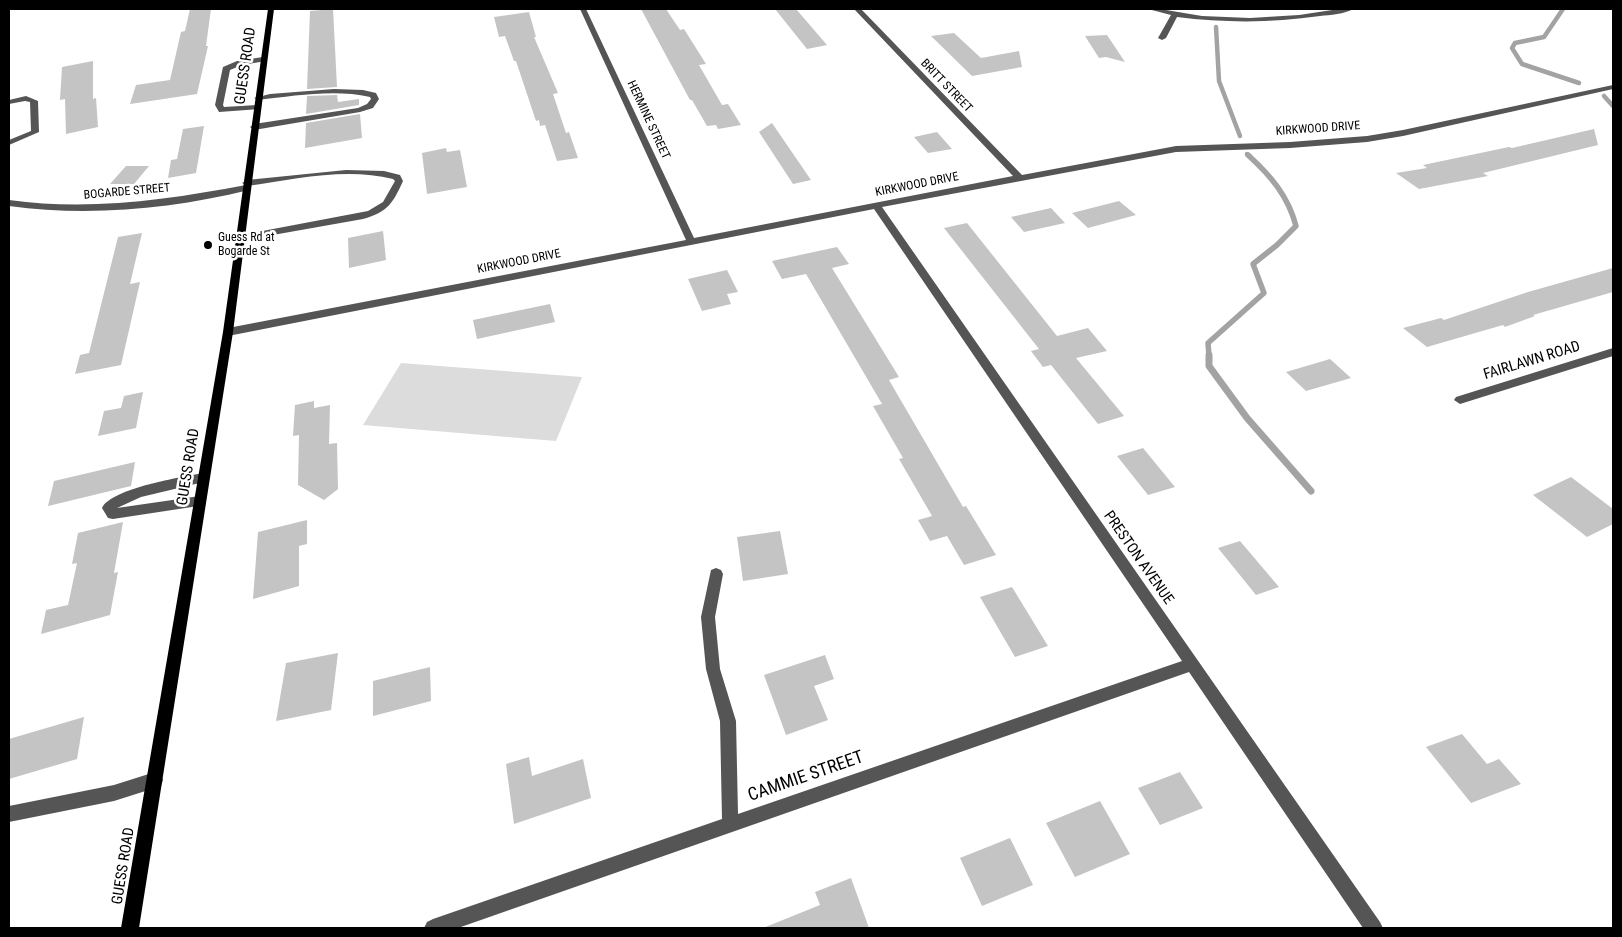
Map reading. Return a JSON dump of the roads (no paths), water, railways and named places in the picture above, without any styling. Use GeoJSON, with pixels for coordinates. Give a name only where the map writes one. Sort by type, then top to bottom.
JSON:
{"type":"FeatureCollection","features":[{"type":"Feature","properties":{"kind":"main road","name":"GUESS ROAD"},"geometry":{"type":"LineString","coordinates":[[130,928],[228,332],[239,238],[271,9]]}},
{"type":"Feature","properties":{"kind":"street","name":"HERMINE STREET"},"geometry":{"type":"LineString","coordinates":[[583,9],[691,241]]}},
{"type":"Feature","properties":{"kind":"street","name":"BRITT STREET"},"geometry":{"type":"LineString","coordinates":[[857,9],[1020,178]]}},
{"type":"Feature","properties":{"kind":"street"},"geometry":{"type":"LineString","coordinates":[[1151,9],[1213,19],[1261,21],[1299,18],[1350,9]]}},
{"type":"Feature","properties":{"kind":"street"},"geometry":{"type":"LineString","coordinates":[[1162,38],[1175,14]]}},
{"type":"Feature","properties":{"kind":"street"},"geometry":{"type":"LineString","coordinates":[[254,127],[360,110],[370,106],[375,99],[366,93],[351,92],[286,94],[231,111],[222,110],[219,105],[226,69],[240,63],[263,60]]}},
{"type":"Feature","properties":{"kind":"street","name":"KIRKWOOD DRIVE"},"geometry":{"type":"LineString","coordinates":[[228,332],[876,205],[1176,149],[1300,145],[1367,139],[1403,133],[1613,87]]}},
{"type":"Feature","properties":{"kind":"street"},"geometry":{"type":"LineString","coordinates":[[9,102],[26,98],[34,101],[35,132],[9,143]]}},
{"type":"Feature","properties":{"kind":"street","name":"BOGARDE STREET"},"geometry":{"type":"LineString","coordinates":[[9,203],[52,208],[109,208],[176,200],[288,178],[389,174],[399,181],[388,205],[364,216],[239,238]]}},
{"type":"Feature","properties":{"kind":"street","name":"PRESTON AVENUE"},"geometry":{"type":"LineString","coordinates":[[876,205],[1374,928]]}},
{"type":"Feature","properties":{"kind":"street","name":"FAIRLAWN ROAD"},"geometry":{"type":"LineString","coordinates":[[1460,400],[1613,352]]}},
{"type":"Feature","properties":{"kind":"street"},"geometry":{"type":"LineString","coordinates":[[200,501],[113,514],[108,508],[114,501],[167,485],[204,478]]}},
{"type":"Feature","properties":{"kind":"street"},"geometry":{"type":"LineString","coordinates":[[716,574],[708,617],[713,669],[728,721],[730,825]]}},
{"type":"Feature","properties":{"kind":"street","name":"CAMMIE STREET"},"geometry":{"type":"LineString","coordinates":[[434,928],[1192,664]]}},
{"type":"Feature","properties":{"kind":"street"},"geometry":{"type":"LineString","coordinates":[[9,814],[114,793],[155,780]]}},
{"type":"Feature","properties":{"kind":"waterway"},"geometry":{"type":"LineString","coordinates":[[1563,9],[1544,37],[1515,43],[1512,48],[1522,64],[1579,83]]}},
{"type":"Feature","properties":{"kind":"waterway"},"geometry":{"type":"LineString","coordinates":[[1216,27],[1219,81],[1240,136]]}},
{"type":"Feature","properties":{"kind":"waterway"},"geometry":{"type":"LineString","coordinates":[[1604,96],[1613,106]]}},
{"type":"Feature","properties":{"kind":"waterway"},"geometry":{"type":"LineString","coordinates":[[1209,356],[1208,343],[1264,293],[1253,264],[1277,245],[1296,226],[1293,215],[1278,187],[1248,155]]}},
{"type":"Feature","properties":{"kind":"waterway"},"geometry":{"type":"LineString","coordinates":[[1209,356],[1209,366],[1247,418],[1311,491]]}},
{"type":"Feature","properties":{"kind":"place","name":"Guess Rd at Bogarde St"},"geometry":{"type":"Point","coordinates":[208,245]}}]}
